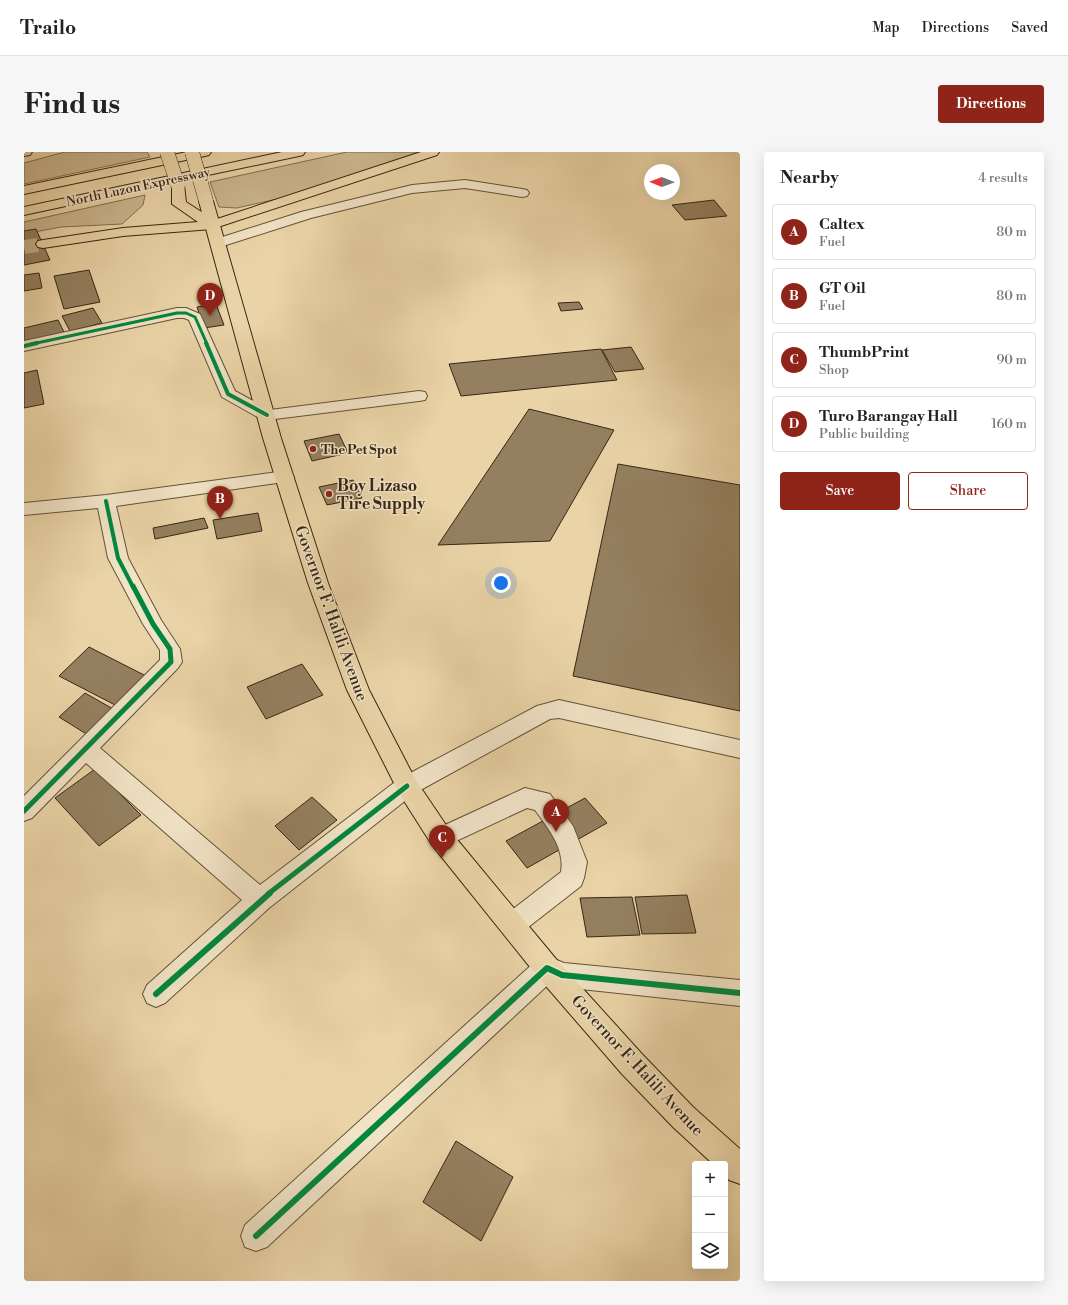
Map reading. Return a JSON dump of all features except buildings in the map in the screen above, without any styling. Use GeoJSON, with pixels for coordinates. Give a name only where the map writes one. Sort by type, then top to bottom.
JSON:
{"type":"FeatureCollection","features":[{"type":"Feature","properties":{"kind":"main road"},"geometry":{"type":"LineString","coordinates":[[167,152],[178,185],[179,204],[215,234]]}},
{"type":"Feature","properties":{"kind":"main road","name":"Governor F. Halili Avenue"},"geometry":{"type":"LineString","coordinates":[[192,152],[267,416],[318,583],[358,690],[408,786],[441,838],[513,924],[547,968],[632,1064],[683,1118],[740,1170]]}},
{"type":"Feature","properties":{"kind":"main road","name":"North Luzon Expressway"},"geometry":{"type":"LineString","coordinates":[[24,190],[205,152]]}},
{"type":"Feature","properties":{"kind":"main road","name":"North Luzon Expressway"},"geometry":{"type":"LineString","coordinates":[[24,211],[299,152]]}},
{"type":"Feature","properties":{"kind":"main road"},"geometry":{"type":"LineString","coordinates":[[43,244],[123,232],[215,234],[433,152]]}},
{"type":"Feature","properties":{"kind":"street"},"geometry":{"type":"LineString","coordinates":[[215,234],[306,215],[418,188],[465,184],[522,193]]}},
{"type":"Feature","properties":{"kind":"street"},"geometry":{"type":"LineString","coordinates":[[24,346],[177,313],[186,314],[194,317],[228,394],[267,416],[419,396]]}},
{"type":"Feature","properties":{"kind":"street"},"geometry":{"type":"LineString","coordinates":[[24,509],[106,501],[285,477]]}},
{"type":"Feature","properties":{"kind":"street"},"geometry":{"type":"LineString","coordinates":[[24,811],[170,662],[170,649],[153,624],[118,558],[106,501]]}},
{"type":"Feature","properties":{"kind":"street"},"geometry":{"type":"LineString","coordinates":[[156,994],[260,900],[408,786],[545,712],[559,709],[740,749]]}},
{"type":"Feature","properties":{"kind":"street"},"geometry":{"type":"LineString","coordinates":[[85,749],[260,900]]}},
{"type":"Feature","properties":{"kind":"street"},"geometry":{"type":"LineString","coordinates":[[441,838],[525,798],[542,801],[565,834],[575,862],[572,878],[513,924]]}},
{"type":"Feature","properties":{"kind":"street"},"geometry":{"type":"LineString","coordinates":[[256,1236],[547,968],[562,975],[740,993]]}},
{"type":"Feature","properties":{"kind":"shaded area"},"geometry":{"type":"Polygon","coordinates":[[[65,152],[147,152],[150,157],[24,184],[24,163],[65,152]]]}},
{"type":"Feature","properties":{"kind":"shaded area"},"geometry":{"type":"Polygon","coordinates":[[[347,152],[419,152],[290,196],[237,208],[219,207],[210,182],[347,152]]]}},
{"type":"Feature","properties":{"kind":"shaded area"},"geometry":{"type":"Polygon","coordinates":[[[145,195],[143,205],[122,224],[61,227],[24,234],[24,222],[145,195]]]}},
{"type":"Feature","properties":{"kind":"tunnel"},"geometry":{"type":"LineString","coordinates":[[24,247],[43,244]]}},
{"type":"Feature","properties":{"kind":"cycle path"},"geometry":{"type":"LineString","coordinates":[[24,346],[177,313],[186,313],[195,317],[228,394],[267,415]]}},
{"type":"Feature","properties":{"kind":"cycle path"},"geometry":{"type":"LineString","coordinates":[[24,811],[171,662],[170,649],[153,624],[118,558],[106,501]]}},
{"type":"Feature","properties":{"kind":"cycle path"},"geometry":{"type":"LineString","coordinates":[[156,994],[260,900],[407,786]]}},
{"type":"Feature","properties":{"kind":"cycle path"},"geometry":{"type":"LineString","coordinates":[[256,1236],[547,968],[562,975],[740,993]]}},
{"type":"Feature","properties":{"kind":"place","name":"Turo Barangay Hall"},"geometry":{"type":"Point","coordinates":[210,316]}},
{"type":"Feature","properties":{"kind":"place","name":"The Pet Spot"},"geometry":{"type":"Point","coordinates":[313,449]}},
{"type":"Feature","properties":{"kind":"place","name":"Boy Lizaso Tire Supply"},"geometry":{"type":"Point","coordinates":[329,494]}},
{"type":"Feature","properties":{"kind":"place","name":"GT Oil"},"geometry":{"type":"Point","coordinates":[220,519]}},
{"type":"Feature","properties":{"kind":"place","name":"Caltex"},"geometry":{"type":"Point","coordinates":[556,832]}},
{"type":"Feature","properties":{"kind":"place","name":"ThumbPrint"},"geometry":{"type":"Point","coordinates":[442,858]}}]}
